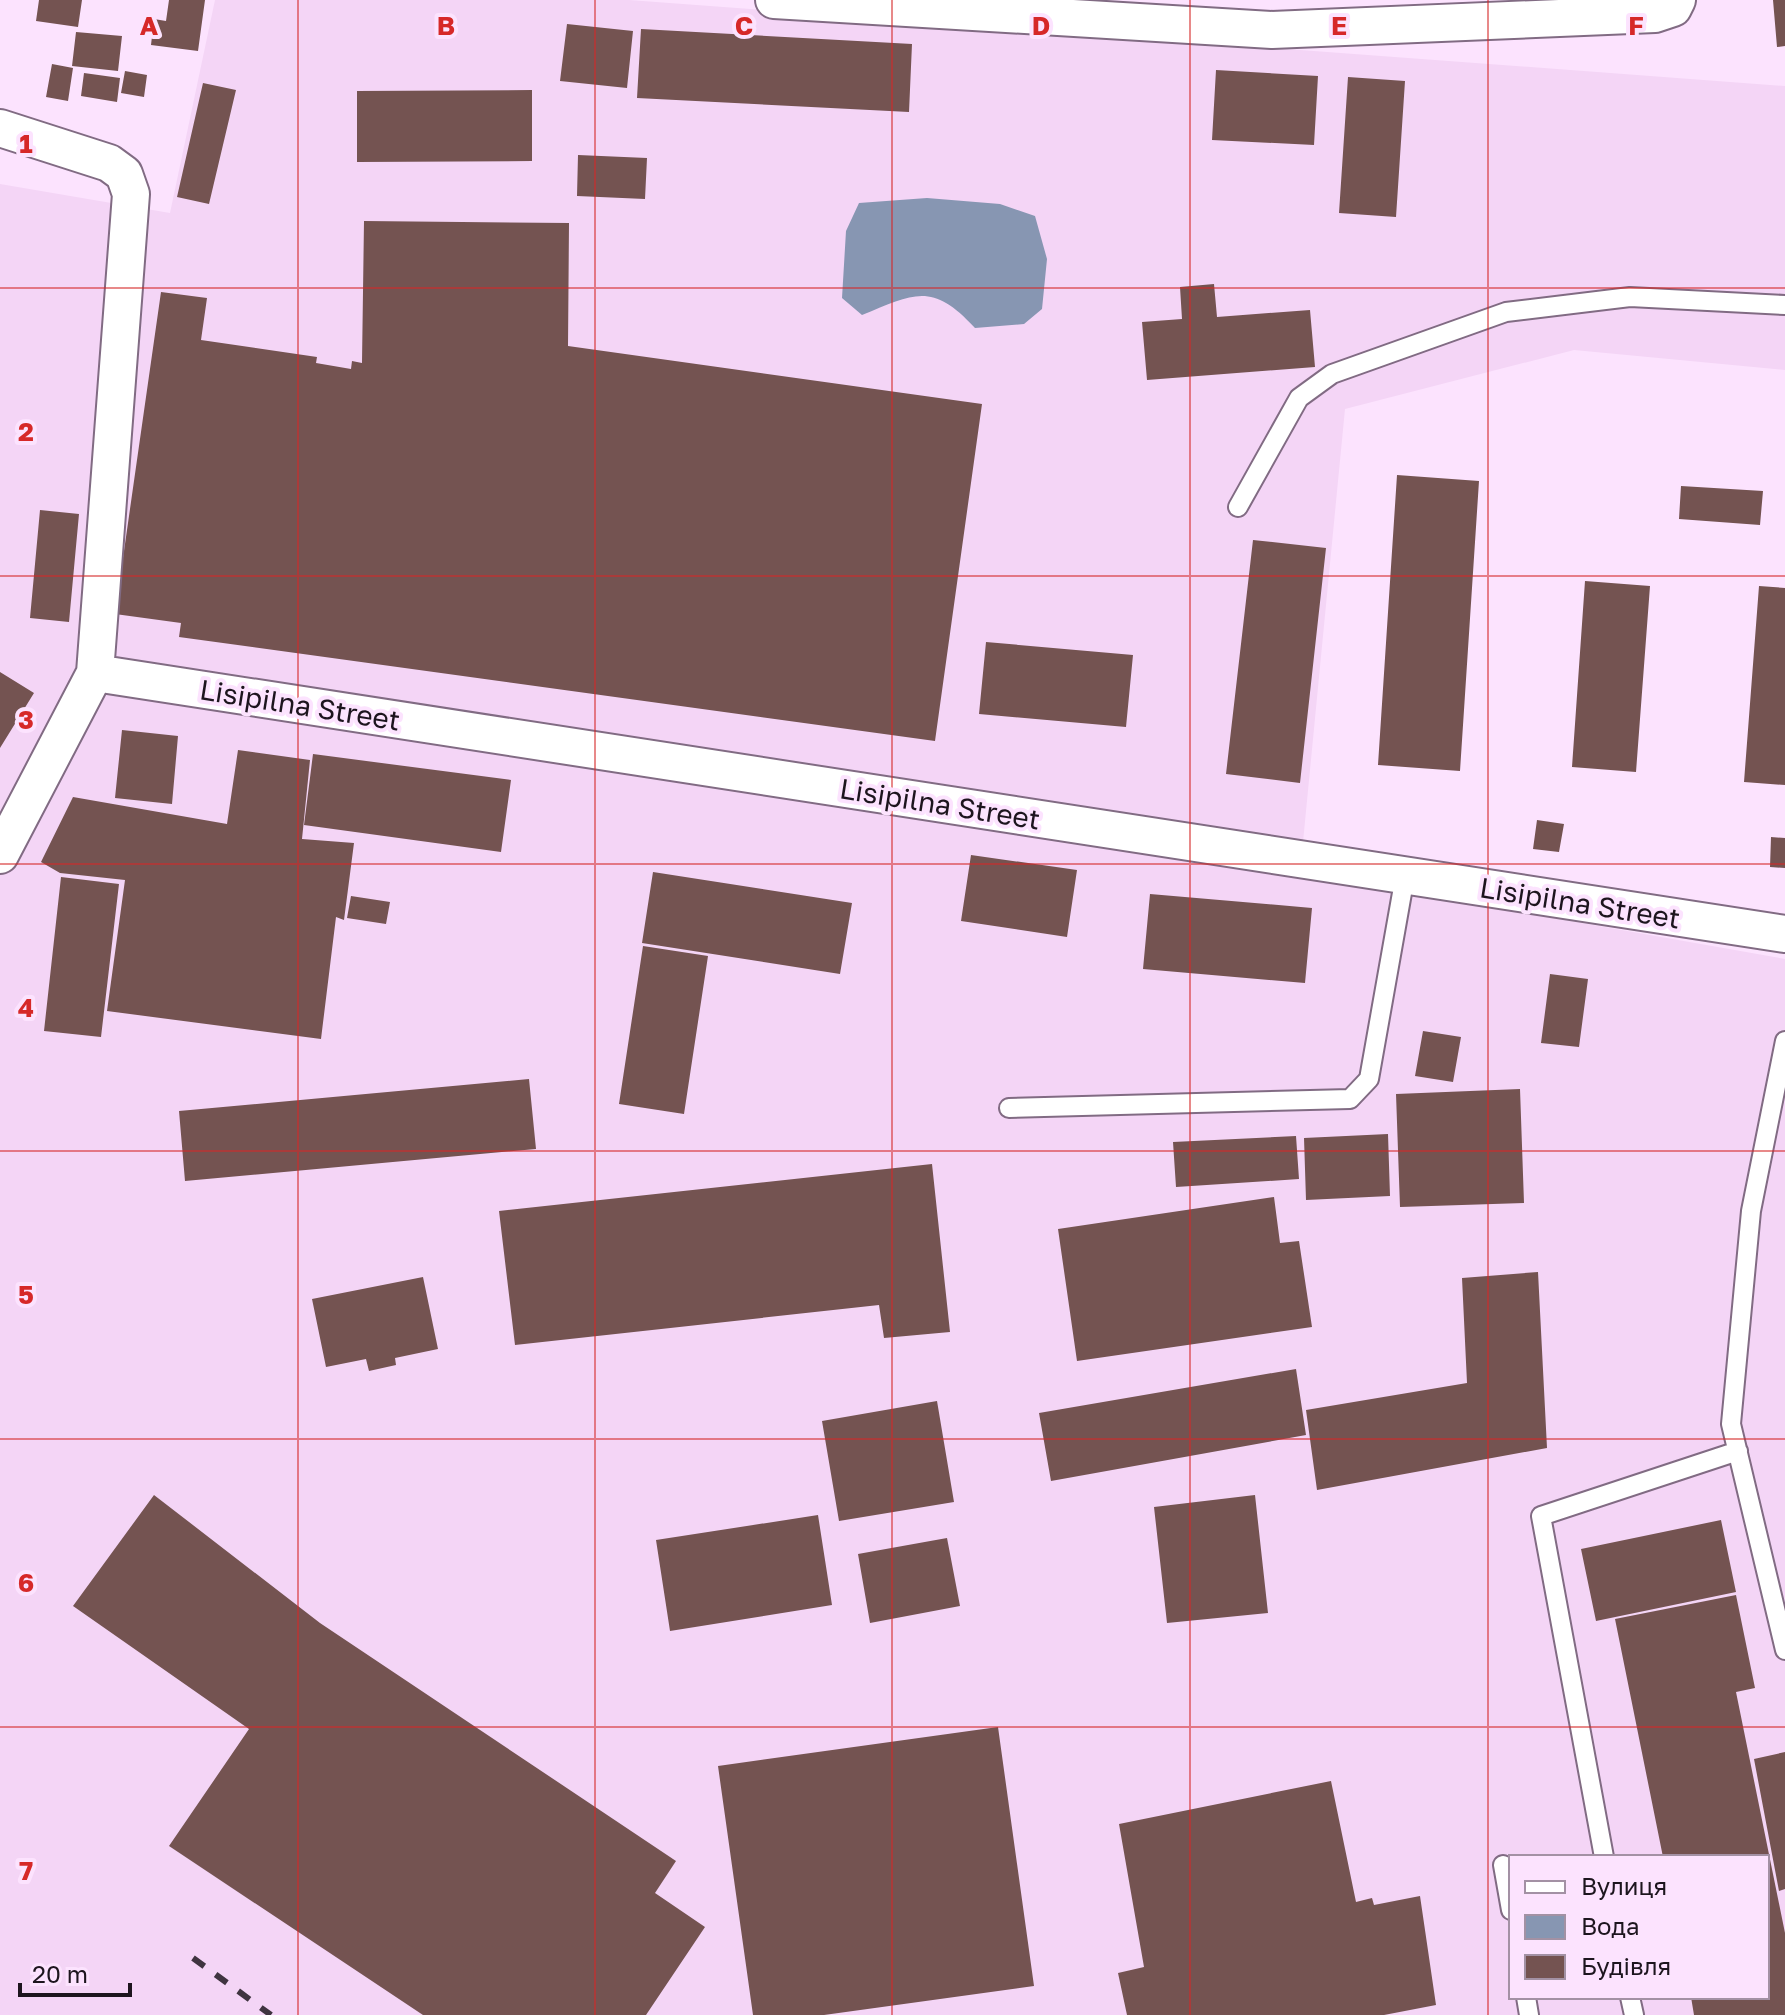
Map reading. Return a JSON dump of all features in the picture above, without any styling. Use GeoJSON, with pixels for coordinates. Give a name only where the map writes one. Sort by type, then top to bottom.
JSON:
{"type":"FeatureCollection","features":[{"type":"Feature","properties":{"kind":"street"},"geometry":{"type":"LineString","coordinates":[[774,0],[1272,30],[1655,14],[1675,4]]}},
{"type":"Feature","properties":{"kind":"street"},"geometry":{"type":"LineString","coordinates":[[0,128],[109,163],[124,174],[131,194],[95,673],[0,855]]}},
{"type":"Feature","properties":{"kind":"street","name":"Lisipilna Street"},"geometry":{"type":"LineString","coordinates":[[95,673],[1785,934]]}},
{"type":"Feature","properties":{"kind":"lane"},"geometry":{"type":"LineString","coordinates":[[1238,507],[1299,398],[1332,374],[1506,312],[1630,297],[1785,305]]}},
{"type":"Feature","properties":{"kind":"lane"},"geometry":{"type":"LineString","coordinates":[[1009,1108],[1350,1099],[1369,1079],[1405,876]]}},
{"type":"Feature","properties":{"kind":"lane"},"geometry":{"type":"LineString","coordinates":[[1785,1041],[1751,1211],[1731,1424],[1785,1650]]}},
{"type":"Feature","properties":{"kind":"lane"},"geometry":{"type":"LineString","coordinates":[[1604,1855],[1541,1516],[1738,1451]]}},
{"type":"Feature","properties":{"kind":"lane"},"geometry":{"type":"LineString","coordinates":[[1503,1865],[1509,1899]]}},
{"type":"Feature","properties":{"kind":"shaded area"},"geometry":{"type":"Polygon","coordinates":[[[215,0],[629,0],[1785,86],[1785,370],[1574,350],[1345,409],[1300,873],[1785,959],[1785,2015],[0,2015],[0,184],[170,213],[215,0]]]}},
{"type":"Feature","properties":{"kind":"water"},"geometry":{"type":"Polygon","coordinates":[[[927,198],[1000,204],[1035,216],[1047,259],[1042,309],[1024,324],[975,328],[947,303],[934,298],[909,297],[862,315],[842,298],[846,231],[859,203],[927,198]]]}},
{"type":"Feature","properties":{"kind":"building"},"geometry":{"type":"Polygon","coordinates":[[[39,0],[82,0],[78,27],[36,21],[39,0]]]}},
{"type":"Feature","properties":{"kind":"building"},"geometry":{"type":"Polygon","coordinates":[[[169,0],[205,0],[198,51],[151,45],[154,19],[166,21],[169,0]]]}},
{"type":"Feature","properties":{"kind":"building"},"geometry":{"type":"Polygon","coordinates":[[[1773,0],[1785,0],[1785,46],[1777,47],[1773,0]]]}},
{"type":"Feature","properties":{"kind":"building"},"geometry":{"type":"Polygon","coordinates":[[[567,24],[633,31],[627,88],[560,81],[567,24]]]}},
{"type":"Feature","properties":{"kind":"building"},"geometry":{"type":"Polygon","coordinates":[[[641,29],[912,44],[909,112],[637,98],[641,29]]]}},
{"type":"Feature","properties":{"kind":"building"},"geometry":{"type":"Polygon","coordinates":[[[76,32],[122,36],[118,71],[72,66],[76,32]]]}},
{"type":"Feature","properties":{"kind":"building"},"geometry":{"type":"Polygon","coordinates":[[[52,64],[73,68],[68,101],[46,97],[52,64]]]}},
{"type":"Feature","properties":{"kind":"building"},"geometry":{"type":"Polygon","coordinates":[[[1216,70],[1318,76],[1314,145],[1212,140],[1216,70]]]}},
{"type":"Feature","properties":{"kind":"building"},"geometry":{"type":"Polygon","coordinates":[[[125,71],[147,75],[144,97],[121,93],[125,71]]]}},
{"type":"Feature","properties":{"kind":"building"},"geometry":{"type":"Polygon","coordinates":[[[84,73],[120,78],[117,102],[81,96],[84,73]]]}},
{"type":"Feature","properties":{"kind":"building"},"geometry":{"type":"Polygon","coordinates":[[[1348,77],[1405,81],[1396,217],[1339,213],[1348,77]]]}},
{"type":"Feature","properties":{"kind":"building"},"geometry":{"type":"Polygon","coordinates":[[[203,83],[236,90],[209,204],[177,197],[203,83]]]}},
{"type":"Feature","properties":{"kind":"building"},"geometry":{"type":"Polygon","coordinates":[[[532,90],[532,161],[357,162],[357,91],[532,90]]]}},
{"type":"Feature","properties":{"kind":"building"},"geometry":{"type":"Polygon","coordinates":[[[578,155],[647,158],[645,199],[577,196],[578,155]]]}},
{"type":"Feature","properties":{"kind":"building"},"geometry":{"type":"Polygon","coordinates":[[[364,221],[569,223],[568,346],[982,404],[935,741],[179,637],[181,623],[115,614],[161,292],[207,298],[201,340],[317,357],[316,363],[351,369],[352,361],[362,363],[364,221]]]}},
{"type":"Feature","properties":{"kind":"building"},"geometry":{"type":"Polygon","coordinates":[[[1214,284],[1217,317],[1310,310],[1315,367],[1147,380],[1142,322],[1182,319],[1180,287],[1214,284]]]}},
{"type":"Feature","properties":{"kind":"building"},"geometry":{"type":"Polygon","coordinates":[[[1397,475],[1479,481],[1460,771],[1378,765],[1397,475]]]}},
{"type":"Feature","properties":{"kind":"building"},"geometry":{"type":"Polygon","coordinates":[[[1681,486],[1763,491],[1760,525],[1679,519],[1681,486]]]}},
{"type":"Feature","properties":{"kind":"building"},"geometry":{"type":"Polygon","coordinates":[[[40,510],[79,514],[69,622],[30,618],[40,510]]]}},
{"type":"Feature","properties":{"kind":"building"},"geometry":{"type":"Polygon","coordinates":[[[1253,540],[1326,548],[1300,783],[1226,774],[1253,540]]]}},
{"type":"Feature","properties":{"kind":"building"},"geometry":{"type":"Polygon","coordinates":[[[1585,581],[1650,586],[1636,772],[1572,767],[1585,581]]]}},
{"type":"Feature","properties":{"kind":"building"},"geometry":{"type":"Polygon","coordinates":[[[1759,586],[1785,588],[1785,785],[1744,782],[1759,586]]]}},
{"type":"Feature","properties":{"kind":"building"},"geometry":{"type":"Polygon","coordinates":[[[986,642],[1133,655],[1126,727],[979,714],[986,642]]]}},
{"type":"Feature","properties":{"kind":"building"},"geometry":{"type":"Polygon","coordinates":[[[0,672],[34,693],[0,748],[0,672]]]}},
{"type":"Feature","properties":{"kind":"building"},"geometry":{"type":"Polygon","coordinates":[[[122,730],[178,736],[172,804],[115,798],[122,730]]]}},
{"type":"Feature","properties":{"kind":"building"},"geometry":{"type":"Polygon","coordinates":[[[238,750],[310,760],[302,839],[354,843],[344,920],[336,917],[321,1039],[107,1011],[125,880],[60,873],[41,862],[73,797],[227,824],[238,750]]]}},
{"type":"Feature","properties":{"kind":"building"},"geometry":{"type":"Polygon","coordinates":[[[313,754],[511,780],[501,852],[304,825],[313,754]]]}},
{"type":"Feature","properties":{"kind":"building"},"geometry":{"type":"Polygon","coordinates":[[[1537,820],[1564,824],[1559,852],[1533,849],[1537,820]]]}},
{"type":"Feature","properties":{"kind":"building"},"geometry":{"type":"Polygon","coordinates":[[[1771,837],[1785,838],[1785,868],[1770,867],[1771,837]]]}},
{"type":"Feature","properties":{"kind":"building"},"geometry":{"type":"Polygon","coordinates":[[[971,855],[1077,870],[1067,937],[961,921],[971,855]]]}},
{"type":"Feature","properties":{"kind":"building"},"geometry":{"type":"Polygon","coordinates":[[[653,872],[852,903],[840,974],[642,943],[653,872]]]}},
{"type":"Feature","properties":{"kind":"building"},"geometry":{"type":"Polygon","coordinates":[[[61,877],[119,884],[101,1037],[44,1031],[61,877]]]}},
{"type":"Feature","properties":{"kind":"building"},"geometry":{"type":"Polygon","coordinates":[[[1150,894],[1312,908],[1305,983],[1143,969],[1150,894]]]}},
{"type":"Feature","properties":{"kind":"building"},"geometry":{"type":"Polygon","coordinates":[[[351,896],[390,902],[386,924],[347,918],[351,896]]]}},
{"type":"Feature","properties":{"kind":"building"},"geometry":{"type":"Polygon","coordinates":[[[643,946],[708,956],[684,1114],[619,1104],[643,946]]]}},
{"type":"Feature","properties":{"kind":"building"},"geometry":{"type":"Polygon","coordinates":[[[1550,974],[1588,979],[1579,1047],[1541,1043],[1550,974]]]}},
{"type":"Feature","properties":{"kind":"building"},"geometry":{"type":"Polygon","coordinates":[[[1423,1031],[1461,1037],[1453,1082],[1415,1076],[1423,1031]]]}},
{"type":"Feature","properties":{"kind":"building"},"geometry":{"type":"Polygon","coordinates":[[[529,1079],[536,1149],[185,1181],[179,1111],[529,1079]]]}},
{"type":"Feature","properties":{"kind":"building"},"geometry":{"type":"Polygon","coordinates":[[[1520,1089],[1524,1203],[1400,1207],[1396,1094],[1520,1089]]]}},
{"type":"Feature","properties":{"kind":"building"},"geometry":{"type":"Polygon","coordinates":[[[1388,1134],[1390,1196],[1306,1200],[1304,1138],[1388,1134]]]}},
{"type":"Feature","properties":{"kind":"building"},"geometry":{"type":"Polygon","coordinates":[[[1296,1136],[1299,1179],[1176,1187],[1173,1142],[1296,1136]]]}},
{"type":"Feature","properties":{"kind":"building"},"geometry":{"type":"Polygon","coordinates":[[[932,1164],[950,1332],[884,1338],[879,1305],[515,1345],[499,1211],[932,1164]]]}},
{"type":"Feature","properties":{"kind":"building"},"geometry":{"type":"Polygon","coordinates":[[[1274,1197],[1280,1243],[1299,1241],[1312,1327],[1077,1361],[1058,1229],[1274,1197]]]}},
{"type":"Feature","properties":{"kind":"building"},"geometry":{"type":"Polygon","coordinates":[[[1538,1272],[1547,1448],[1317,1490],[1306,1410],[1467,1383],[1462,1278],[1538,1272]]]}},
{"type":"Feature","properties":{"kind":"building"},"geometry":{"type":"Polygon","coordinates":[[[423,1277],[438,1349],[395,1358],[396,1365],[369,1371],[366,1359],[326,1367],[312,1299],[423,1277]]]}},
{"type":"Feature","properties":{"kind":"building"},"geometry":{"type":"Polygon","coordinates":[[[1296,1369],[1306,1435],[1051,1481],[1039,1413],[1296,1369]]]}},
{"type":"Feature","properties":{"kind":"building"},"geometry":{"type":"Polygon","coordinates":[[[937,1401],[954,1502],[839,1521],[822,1421],[937,1401]]]}},
{"type":"Feature","properties":{"kind":"building"},"geometry":{"type":"Polygon","coordinates":[[[154,1495],[320,1623],[676,1861],[655,1893],[705,1927],[646,2015],[423,2015],[169,1846],[249,1729],[73,1606],[154,1495]]]}},
{"type":"Feature","properties":{"kind":"building"},"geometry":{"type":"Polygon","coordinates":[[[1255,1495],[1268,1613],[1167,1623],[1154,1507],[1255,1495]]]}},
{"type":"Feature","properties":{"kind":"building"},"geometry":{"type":"Polygon","coordinates":[[[818,1515],[832,1605],[670,1631],[656,1540],[818,1515]]]}},
{"type":"Feature","properties":{"kind":"building"},"geometry":{"type":"Polygon","coordinates":[[[1721,1520],[1736,1592],[1596,1621],[1581,1549],[1721,1520]]]}},
{"type":"Feature","properties":{"kind":"building"},"geometry":{"type":"Polygon","coordinates":[[[947,1538],[960,1606],[870,1623],[858,1554],[947,1538]]]}},
{"type":"Feature","properties":{"kind":"building"},"geometry":{"type":"Polygon","coordinates":[[[1736,1595],[1755,1688],[1736,1692],[1785,1933],[1785,2015],[1694,2015],[1691,1999],[1769,1999],[1769,1855],[1663,1855],[1615,1619],[1736,1595]]]}},
{"type":"Feature","properties":{"kind":"building"},"geometry":{"type":"Polygon","coordinates":[[[998,1727],[1034,1986],[824,2015],[753,2015],[718,1766],[998,1727]]]}},
{"type":"Feature","properties":{"kind":"building"},"geometry":{"type":"Polygon","coordinates":[[[1785,1752],[1785,1889],[1779,1891],[1754,1759],[1785,1752]]]}},
{"type":"Feature","properties":{"kind":"building"},"geometry":{"type":"Polygon","coordinates":[[[1331,1781],[1356,1902],[1372,1898],[1374,1905],[1420,1896],[1436,2005],[1384,2015],[1127,2015],[1118,1973],[1144,1967],[1119,1824],[1331,1781]]]}},
{"type":"Feature","properties":{"kind":"railway"},"geometry":{"type":"LineString","coordinates":[[193,1958],[271,2015]]}}]}
